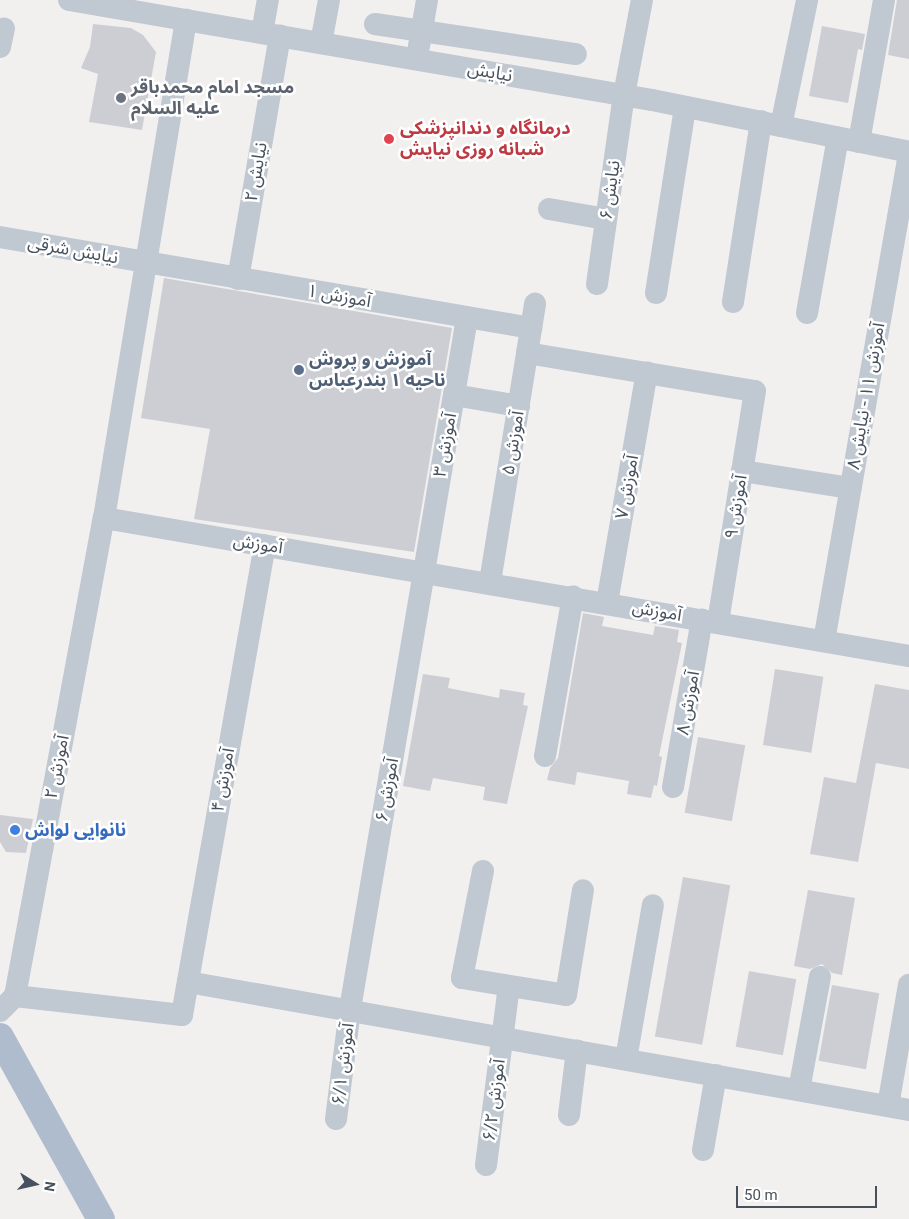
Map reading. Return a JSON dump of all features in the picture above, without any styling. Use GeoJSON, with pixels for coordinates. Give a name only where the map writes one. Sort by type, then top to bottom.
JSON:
{"type":"FeatureCollection","features":[{"type":"Feature","properties":{"kind":"main road"},"geometry":{"type":"LineString","coordinates":[[0,1037],[101,1219]]}},
{"type":"Feature","properties":{"kind":"street","name":"نیایش"},"geometry":{"type":"LineString","coordinates":[[69,0],[154,7],[186,20],[624,95],[909,152]]}},
{"type":"Feature","properties":{"kind":"street","name":"نیایش ۲"},"geometry":{"type":"LineString","coordinates":[[238,279],[271,35],[268,0]]}},
{"type":"Feature","properties":{"kind":"street"},"geometry":{"type":"LineString","coordinates":[[321,43],[329,0]]}},
{"type":"Feature","properties":{"kind":"street"},"geometry":{"type":"LineString","coordinates":[[417,60],[427,0]]}},
{"type":"Feature","properties":{"kind":"street","name":"نیایش ۶"},"geometry":{"type":"LineString","coordinates":[[597,284],[624,95],[642,0]]}},
{"type":"Feature","properties":{"kind":"street"},"geometry":{"type":"LineString","coordinates":[[733,302],[771,124],[807,0]]}},
{"type":"Feature","properties":{"kind":"street"},"geometry":{"type":"LineString","coordinates":[[807,313],[848,140],[884,0]]}},
{"type":"Feature","properties":{"kind":"street"},"geometry":{"type":"LineString","coordinates":[[104,518],[186,20]]}},
{"type":"Feature","properties":{"kind":"street"},"geometry":{"type":"LineString","coordinates":[[375,24],[576,54]]}},
{"type":"Feature","properties":{"kind":"street"},"geometry":{"type":"LineString","coordinates":[[656,293],[685,107]]}},
{"type":"Feature","properties":{"kind":"street","name":"آموزش ۱۱ - نیایش ۸"},"geometry":{"type":"LineString","coordinates":[[824,641],[909,152]]}},
{"type":"Feature","properties":{"kind":"street"},"geometry":{"type":"LineString","coordinates":[[549,209],[606,219]]}},
{"type":"Feature","properties":{"kind":"street","name":"نیایش شرقی"},"geometry":{"type":"LineString","coordinates":[[0,236],[146,263]]}},
{"type":"Feature","properties":{"kind":"street","name":"آموزش ۱"},"geometry":{"type":"LineString","coordinates":[[146,263],[532,328]]}},
{"type":"Feature","properties":{"kind":"street","name":"آموزش ۵"},"geometry":{"type":"LineString","coordinates":[[490,582],[536,304]]}},
{"type":"Feature","properties":{"kind":"street","name":"آموزش ۳"},"geometry":{"type":"LineString","coordinates":[[424,571],[467,318]]}},
{"type":"Feature","properties":{"kind":"street"},"geometry":{"type":"LineString","coordinates":[[527,353],[648,372]]}},
{"type":"Feature","properties":{"kind":"street","name":"آموزش ۹"},"geometry":{"type":"LineString","coordinates":[[648,372],[755,391],[742,471],[710,621]]}},
{"type":"Feature","properties":{"kind":"street","name":"آموزش ۷"},"geometry":{"type":"LineString","coordinates":[[607,603],[648,372]]}},
{"type":"Feature","properties":{"kind":"street"},"geometry":{"type":"LineString","coordinates":[[454,395],[519,406]]}},
{"type":"Feature","properties":{"kind":"street"},"geometry":{"type":"LineString","coordinates":[[742,471],[850,488]]}},
{"type":"Feature","properties":{"kind":"street","name":"آموزش"},"geometry":{"type":"LineString","coordinates":[[104,518],[573,596],[909,656]]}},
{"type":"Feature","properties":{"kind":"street","name":"آموزش ۲"},"geometry":{"type":"LineString","coordinates":[[7,1003],[104,518]]}},
{"type":"Feature","properties":{"kind":"street","name":"آموزش ۴"},"geometry":{"type":"LineString","coordinates":[[7,1003],[182,1015],[265,545]]}},
{"type":"Feature","properties":{"kind":"street","name":"آموزش ۶"},"geometry":{"type":"LineString","coordinates":[[350,1009],[424,571]]}},
{"type":"Feature","properties":{"kind":"street"},"geometry":{"type":"LineString","coordinates":[[546,756],[573,596]]}},
{"type":"Feature","properties":{"kind":"street","name":"آموزش ۸"},"geometry":{"type":"LineString","coordinates":[[673,787],[710,621]]}},
{"type":"Feature","properties":{"kind":"street"},"geometry":{"type":"LineString","coordinates":[[483,871],[462,978],[566,995],[583,890]]}},
{"type":"Feature","properties":{"kind":"street"},"geometry":{"type":"LineString","coordinates":[[626,1059],[653,905]]}},
{"type":"Feature","properties":{"kind":"street"},"geometry":{"type":"LineString","coordinates":[[799,1090],[820,977]]}},
{"type":"Feature","properties":{"kind":"street"},"geometry":{"type":"LineString","coordinates":[[188,982],[350,1009],[898,1108],[909,985]]}},
{"type":"Feature","properties":{"kind":"street","name":"آموزش ۶/۲"},"geometry":{"type":"LineString","coordinates":[[486,1164],[501,1036],[509,986]]}},
{"type":"Feature","properties":{"kind":"street","name":"آموزش ۶/۱"},"geometry":{"type":"LineString","coordinates":[[336,1119],[350,1009]]}},
{"type":"Feature","properties":{"kind":"street"},"geometry":{"type":"LineString","coordinates":[[569,1115],[577,1050]]}},
{"type":"Feature","properties":{"kind":"street"},"geometry":{"type":"LineString","coordinates":[[703,1150],[716,1075]]}},
{"type":"Feature","properties":{"kind":"building"},"geometry":{"type":"Polygon","coordinates":[[[897,0],[909,0],[909,59],[888,55],[897,0]]]}},
{"type":"Feature","properties":{"kind":"building","name":"مسجد امام محمدباقر علیه السلام"},"geometry":{"type":"Polygon","coordinates":[[[93,24],[131,28],[143,35],[156,52],[142,130],[89,122],[98,74],[81,68],[90,47],[93,24]]]}},
{"type":"Feature","properties":{"kind":"building"},"geometry":{"type":"Polygon","coordinates":[[[822,26],[865,34],[862,50],[858,49],[848,103],[809,96],[822,26]]]}},
{"type":"Feature","properties":{"kind":"building","name":"آموزش و پروش ناحیه ۱ بندرعباس"},"geometry":{"type":"Polygon","coordinates":[[[164,278],[452,328],[414,552],[194,519],[210,429],[141,418],[164,278]]]}},
{"type":"Feature","properties":{"kind":"building"},"geometry":{"type":"Polygon","coordinates":[[[583,613],[604,617],[602,626],[653,635],[655,626],[679,630],[677,642],[682,643],[659,756],[662,757],[657,786],[654,785],[651,798],[627,794],[629,781],[577,772],[575,785],[547,780],[550,768],[558,758],[583,613]]]}},
{"type":"Feature","properties":{"kind":"building"},"geometry":{"type":"Polygon","coordinates":[[[775,669],[823,677],[811,753],[763,745],[775,669]]]}},
{"type":"Feature","properties":{"kind":"building"},"geometry":{"type":"Polygon","coordinates":[[[423,674],[450,678],[448,688],[499,698],[500,689],[525,693],[523,705],[528,706],[507,804],[483,800],[485,787],[433,778],[430,791],[403,786],[423,674]]]}},
{"type":"Feature","properties":{"kind":"building"},"geometry":{"type":"Polygon","coordinates":[[[875,684],[909,690],[909,769],[876,763],[858,862],[810,854],[824,777],[856,783],[875,684]]]}},
{"type":"Feature","properties":{"kind":"building"},"geometry":{"type":"Polygon","coordinates":[[[698,737],[745,745],[732,821],[685,813],[698,737]]]}},
{"type":"Feature","properties":{"kind":"building","name":"نانوایی لواش"},"geometry":{"type":"Polygon","coordinates":[[[0,815],[33,819],[26,853],[6,852],[0,842],[0,815]]]}},
{"type":"Feature","properties":{"kind":"building"},"geometry":{"type":"Polygon","coordinates":[[[683,877],[730,885],[702,1045],[655,1037],[683,877]]]}},
{"type":"Feature","properties":{"kind":"building"},"geometry":{"type":"Polygon","coordinates":[[[808,890],[855,898],[842,975],[832,973],[822,964],[810,969],[794,966],[808,890]]]}},
{"type":"Feature","properties":{"kind":"building"},"geometry":{"type":"Polygon","coordinates":[[[749,971],[796,979],[783,1055],[736,1047],[749,971]]]}},
{"type":"Feature","properties":{"kind":"building"},"geometry":{"type":"Polygon","coordinates":[[[832,985],[879,993],[866,1069],[819,1061],[832,985]]]}},
{"type":"Feature","properties":{"kind":"place","name":"مسجد امام محمدباقر علیه السلام"},"geometry":{"type":"Point","coordinates":[121,98]}},
{"type":"Feature","properties":{"kind":"place","name":"درمانگاه و دندانپزشکی شبانه روزی نیایش"},"geometry":{"type":"Point","coordinates":[389,139]}},
{"type":"Feature","properties":{"kind":"place","name":"آموزش و پروش ناحیه ۱ بندرعباس"},"geometry":{"type":"Point","coordinates":[299,370]}},
{"type":"Feature","properties":{"kind":"place","name":"نانوایی لواش"},"geometry":{"type":"Point","coordinates":[15,830]}}]}
